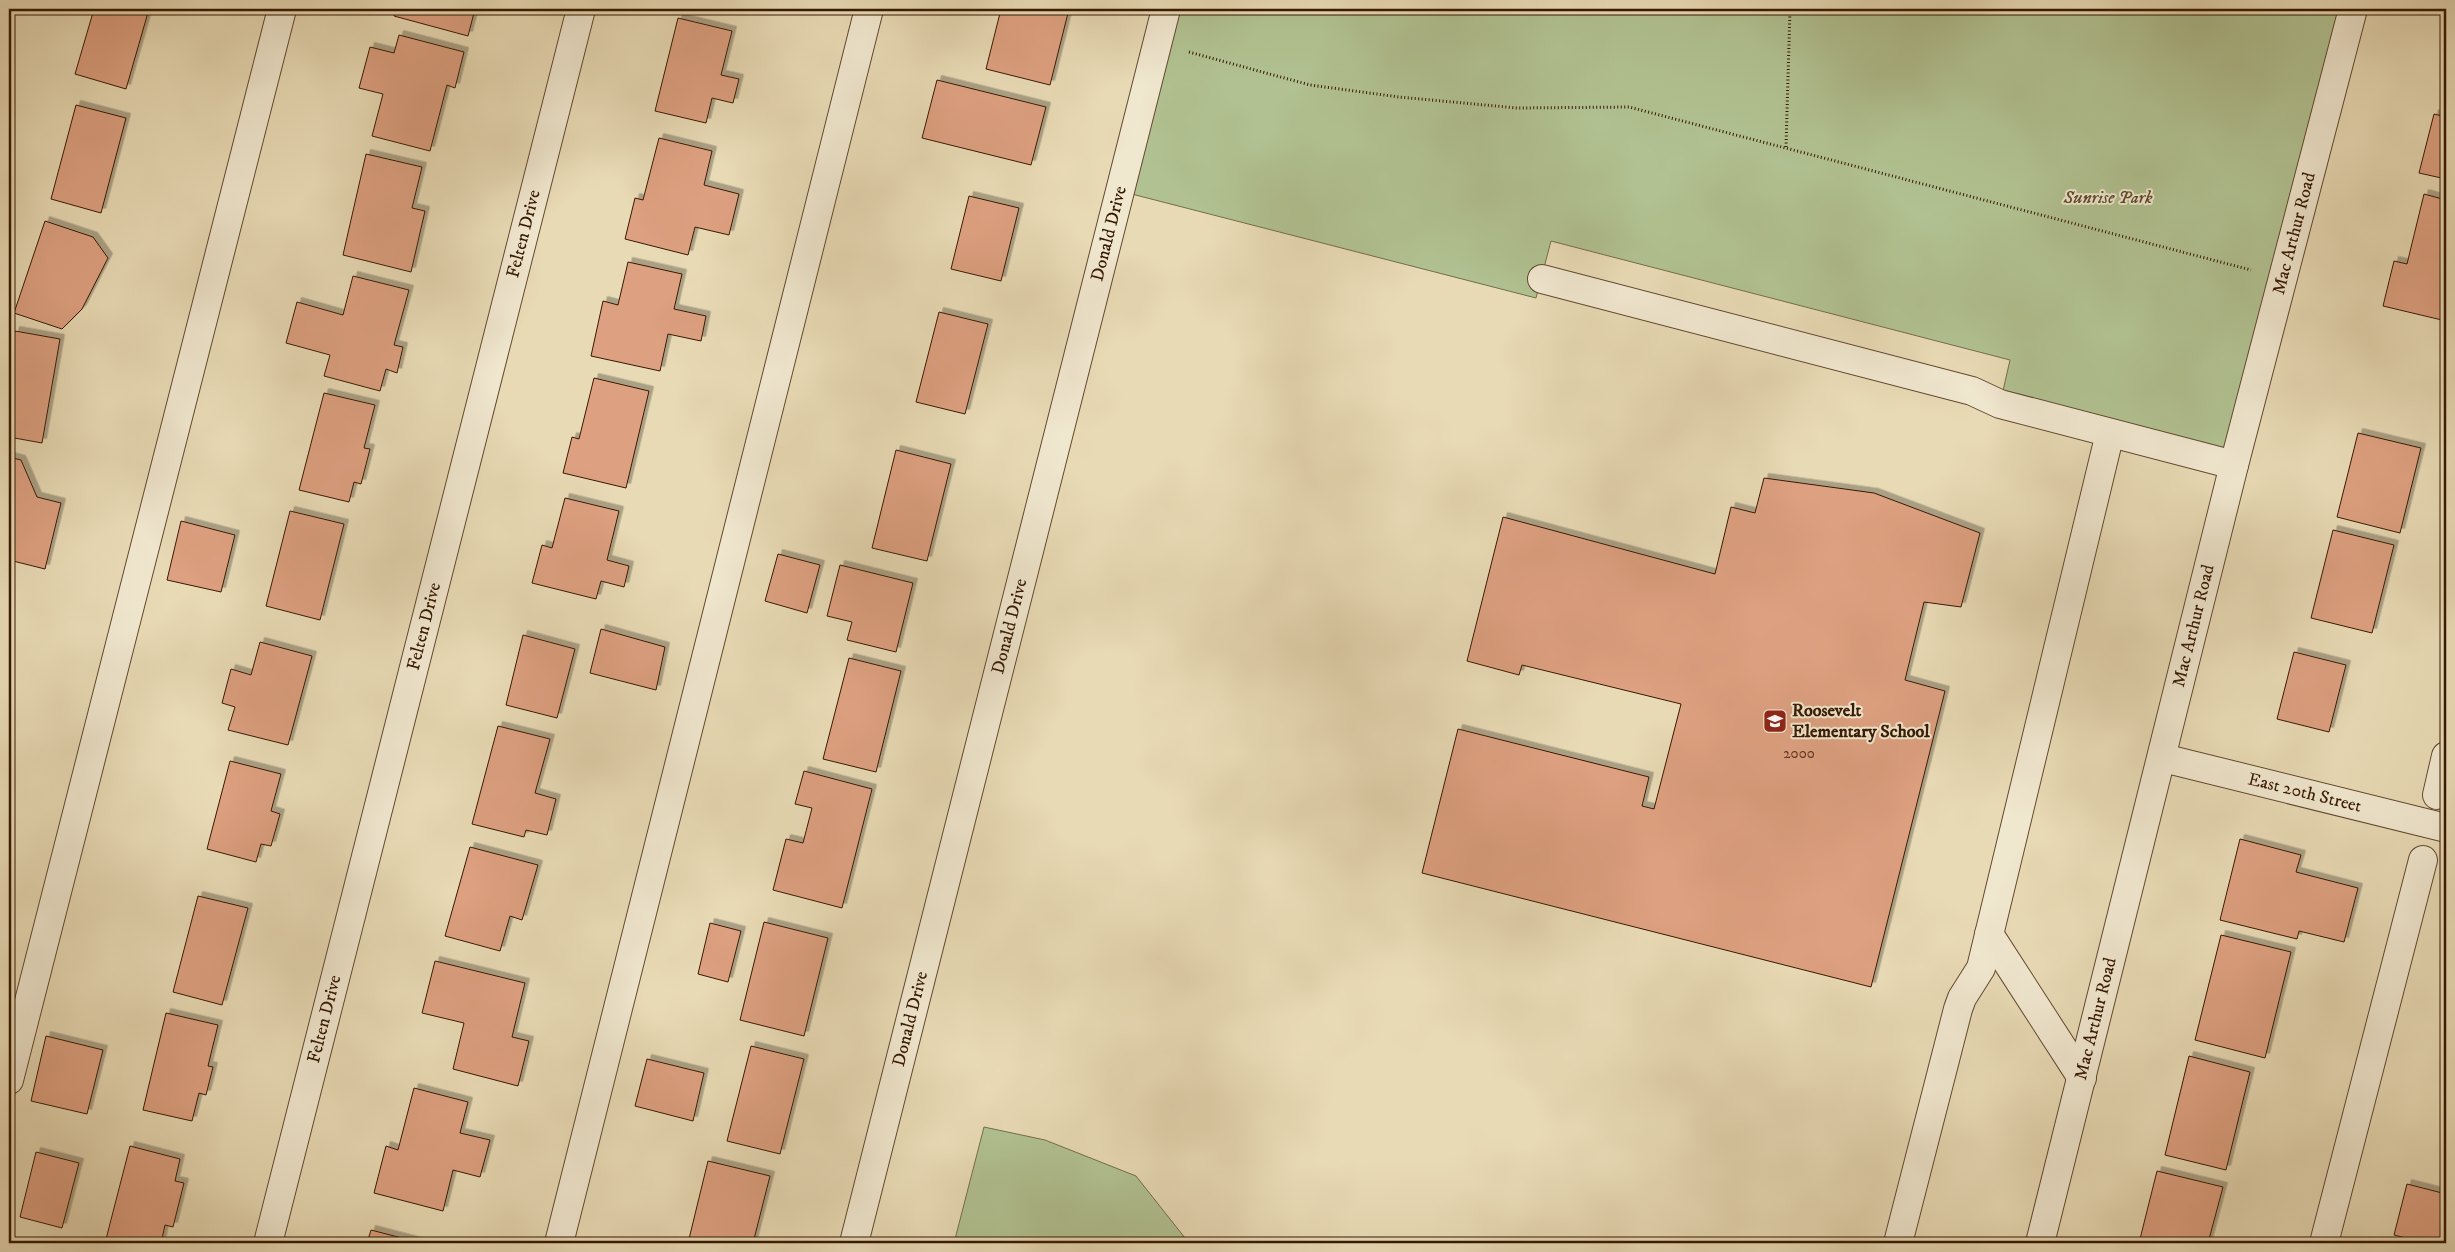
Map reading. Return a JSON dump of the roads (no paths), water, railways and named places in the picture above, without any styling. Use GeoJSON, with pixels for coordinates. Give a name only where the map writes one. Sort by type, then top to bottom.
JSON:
{"type":"FeatureCollection","features":[{"type":"Feature","properties":{"kind":"street"},"geometry":{"type":"LineString","coordinates":[[9,1080],[282,9]]}},
{"type":"Feature","properties":{"kind":"street","name":"Felten Drive"},"geometry":{"type":"LineString","coordinates":[[268,1243],[581,9]]}},
{"type":"Feature","properties":{"kind":"street"},"geometry":{"type":"LineString","coordinates":[[559,1243],[870,9]]}},
{"type":"Feature","properties":{"kind":"street","name":"Donald Drive"},"geometry":{"type":"LineString","coordinates":[[854,1243],[1166,9]]}},
{"type":"Feature","properties":{"kind":"street","name":"Mac Arthur Road"},"geometry":{"type":"LineString","coordinates":[[2040,1243],[2234,465],[2353,9]]}},
{"type":"Feature","properties":{"kind":"street"},"geometry":{"type":"LineString","coordinates":[[1542,279],[1972,391],[2000,404],[2234,465]]}},
{"type":"Feature","properties":{"kind":"street"},"geometry":{"type":"LineString","coordinates":[[1898,1243],[1958,1009],[1962,998],[1981,968],[2110,432]]}},
{"type":"Feature","properties":{"kind":"street"},"geometry":{"type":"LineString","coordinates":[[2437,795],[2446,756]]}},
{"type":"Feature","properties":{"kind":"street","name":"East 20th Street"},"geometry":{"type":"LineString","coordinates":[[2162,758],[2446,828]]}},
{"type":"Feature","properties":{"kind":"street"},"geometry":{"type":"LineString","coordinates":[[2324,1243],[2423,860]]}},
{"type":"Feature","properties":{"kind":"street"},"geometry":{"type":"LineString","coordinates":[[1989,934],[2082,1078]]}},
{"type":"Feature","properties":{"kind":"place","name":"Roosevelt Elementary School"},"geometry":{"type":"Point","coordinates":[1775,721]}},
{"type":"Feature","properties":{"kind":"park label","name":"Sunrise Park"},"geometry":{"type":"Point","coordinates":[2108,198]}}]}
